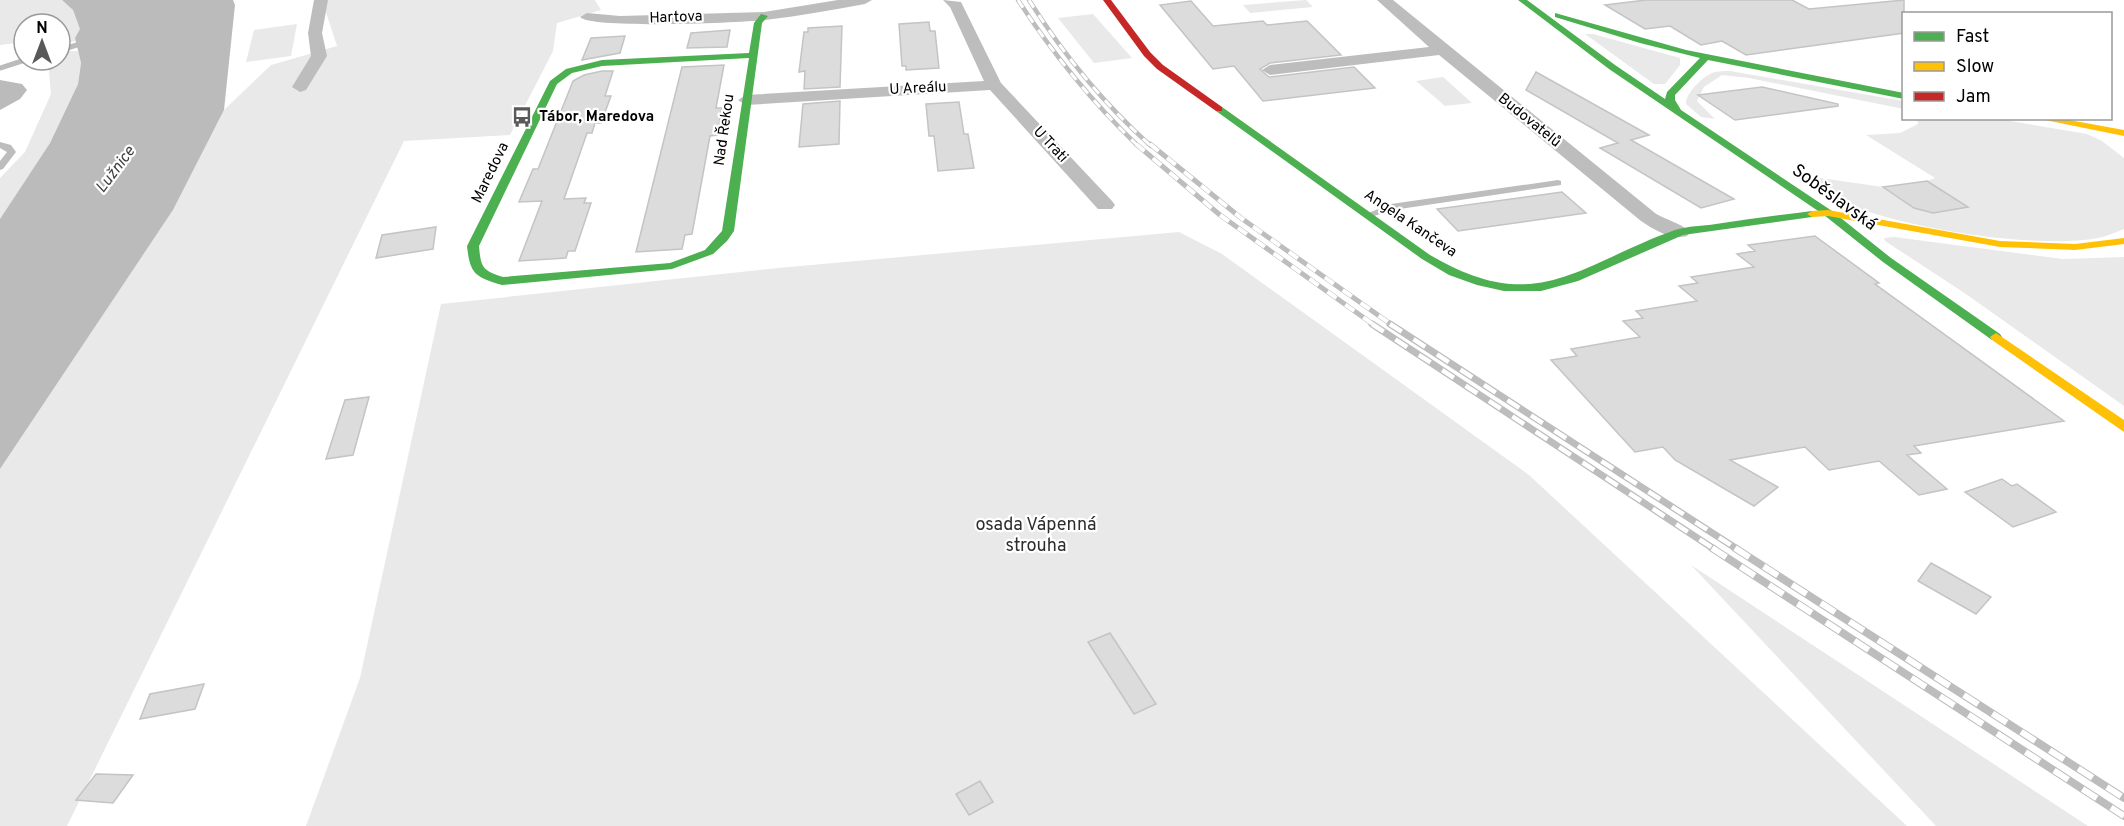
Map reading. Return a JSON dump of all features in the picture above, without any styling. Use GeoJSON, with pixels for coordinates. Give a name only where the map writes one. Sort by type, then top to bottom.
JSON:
{"type":"FeatureCollection","features":[{"type":"Feature","properties":{"kind":"street"},"geometry":{"type":"LineString","coordinates":[[300,87],[319,56],[315,33],[321,0]]}},
{"type":"Feature","properties":{"kind":"street","name":"Hartova"},"geometry":{"type":"LineString","coordinates":[[587,17],[620,20],[765,16],[865,0]]}},
{"type":"Feature","properties":{"kind":"street"},"geometry":{"type":"LineString","coordinates":[[950,0],[956,5],[994,85]]}},
{"type":"Feature","properties":{"kind":"street","name":"Angela Kančeva"},"geometry":{"type":"LineString","coordinates":[[1107,0],[1147,54],[1160,67],[1426,256],[1453,273],[1491,285],[1516,288],[1540,287],[1574,279],[1680,232],[1796,215],[1828,213]]}},
{"type":"Feature","properties":{"kind":"street","name":"Budovatelů"},"geometry":{"type":"LineString","coordinates":[[1384,0],[1648,217],[1662,226],[1680,232]]}},
{"type":"Feature","properties":{"kind":"street","name":"Soběslavská"},"geometry":{"type":"LineString","coordinates":[[1522,0],[1543,18],[1828,213],[1887,260],[2124,427]]}},
{"type":"Feature","properties":{"kind":"street"},"geometry":{"type":"LineString","coordinates":[[1528,0],[1592,28],[1705,58],[1902,96]]}},
{"type":"Feature","properties":{"kind":"street","name":"Nad Řekou"},"geometry":{"type":"LineString","coordinates":[[715,248],[728,231],[758,23],[765,16]]}},
{"type":"Feature","properties":{"kind":"street"},"geometry":{"type":"LineString","coordinates":[[1270,70],[1442,50]]}},
{"type":"Feature","properties":{"kind":"street","name":"Maredova"},"geometry":{"type":"LineString","coordinates":[[715,248],[690,261],[663,268],[502,281],[479,273],[471,260],[473,246],[554,81],[565,73],[602,63],[754,55]]}},
{"type":"Feature","properties":{"kind":"street"},"geometry":{"type":"LineString","coordinates":[[1679,112],[1670,100],[1670,94],[1705,58]]}},
{"type":"Feature","properties":{"kind":"street","name":"U Areálu"},"geometry":{"type":"LineString","coordinates":[[746,99],[994,85]]}},
{"type":"Feature","properties":{"kind":"street","name":"U Trati"},"geometry":{"type":"LineString","coordinates":[[994,85],[1105,205]]}},
{"type":"Feature","properties":{"kind":"street"},"geometry":{"type":"LineString","coordinates":[[2050,120],[2124,133]]}},
{"type":"Feature","properties":{"kind":"street"},"geometry":{"type":"LineString","coordinates":[[1828,213],[2000,244],[2075,247],[2124,241]]}},
{"type":"Feature","properties":{"kind":"lane"},"geometry":{"type":"LineString","coordinates":[[0,144],[8,147],[12,152],[0,167]]}},
{"type":"Feature","properties":{"kind":"lane"},"geometry":{"type":"LineString","coordinates":[[1368,215],[1391,207],[1558,183]]}},
{"type":"Feature","properties":{"kind":"green space"},"geometry":{"type":"Polygon","coordinates":[[[0,0],[62,0],[73,10],[81,30],[76,41],[72,42],[72,12],[12,12],[12,44],[0,45],[0,0]]]}},
{"type":"Feature","properties":{"kind":"green space"},"geometry":{"type":"Polygon","coordinates":[[[322,0],[595,0],[601,10],[557,23],[553,51],[510,135],[404,141],[67,826],[0,826],[0,469],[173,210],[224,110],[271,65],[337,46],[322,0]]]}},
{"type":"Feature","properties":{"kind":"green space"},"geometry":{"type":"Polygon","coordinates":[[[1306,0],[1313,7],[1250,13],[1243,5],[1306,0]]]}},
{"type":"Feature","properties":{"kind":"green space"},"geometry":{"type":"Polygon","coordinates":[[[1093,14],[1132,58],[1094,63],[1058,18],[1093,14]]]}},
{"type":"Feature","properties":{"kind":"green space"},"geometry":{"type":"Polygon","coordinates":[[[297,24],[291,56],[246,62],[254,30],[297,24]]]}},
{"type":"Feature","properties":{"kind":"green space"},"geometry":{"type":"Polygon","coordinates":[[[1585,34],[1593,34],[1680,58],[1680,65],[1665,84],[1654,84],[1585,34]]]}},
{"type":"Feature","properties":{"kind":"green space"},"geometry":{"type":"Polygon","coordinates":[[[72,51],[78,51],[81,63],[78,84],[50,143],[0,219],[0,178],[25,152],[51,94],[49,72],[72,72],[72,51]]]}},
{"type":"Feature","properties":{"kind":"green space"},"geometry":{"type":"Polygon","coordinates":[[[1730,71],[1902,101],[1902,109],[1749,78],[1722,75],[1704,87],[1697,101],[1715,119],[1701,117],[1686,104],[1687,99],[1696,85],[1715,72],[1730,71]]]}},
{"type":"Feature","properties":{"kind":"green space"},"geometry":{"type":"Polygon","coordinates":[[[1443,77],[1472,103],[1445,106],[1416,81],[1443,77]]]}},
{"type":"Feature","properties":{"kind":"green space"},"geometry":{"type":"Polygon","coordinates":[[[1917,120],[2005,120],[2087,134],[2102,141],[2124,158],[2124,229],[2098,238],[2068,241],[1987,237],[1943,230],[1859,209],[1825,195],[1799,179],[1799,175],[1883,187],[1914,208],[1933,213],[1968,207],[1927,181],[1935,178],[1866,135],[1900,133],[1918,124],[1917,120]]]}},
{"type":"Feature","properties":{"kind":"green space","name":"osada Vápenná strouha"},"geometry":{"type":"Polygon","coordinates":[[[1179,232],[1222,254],[1529,475],[1907,826],[306,826],[360,678],[441,304],[778,268],[1179,232]]]}},
{"type":"Feature","properties":{"kind":"green space"},"geometry":{"type":"Polygon","coordinates":[[[1894,237],[2063,259],[2124,257],[2124,406],[1963,292],[1885,241],[1884,238],[1894,237]]]}},
{"type":"Feature","properties":{"kind":"green space"},"geometry":{"type":"Polygon","coordinates":[[[1691,565],[2088,826],[1936,826],[1691,565]]]}},
{"type":"Feature","properties":{"kind":"water","name":"Lužnice"},"geometry":{"type":"Polygon","coordinates":[[[62,0],[233,0],[235,5],[224,110],[173,210],[0,469],[0,219],[50,143],[78,84],[81,63],[75,38],[80,29],[73,10],[62,0]]]}},
{"type":"Feature","properties":{"kind":"water"},"geometry":{"type":"Polygon","coordinates":[[[0,80],[22,84],[27,90],[20,99],[0,110],[0,80]]]}},
{"type":"Feature","properties":{"kind":"building"},"geometry":{"type":"Polygon","coordinates":[[[1646,0],[1792,0],[1809,9],[1904,0],[1904,12],[1902,12],[1902,33],[1746,55],[1722,41],[1701,45],[1670,26],[1645,29],[1605,5],[1646,0]]]}},
{"type":"Feature","properties":{"kind":"building"},"geometry":{"type":"Polygon","coordinates":[[[1191,1],[1213,26],[1263,21],[1267,25],[1307,21],[1341,55],[1270,63],[1260,69],[1269,77],[1354,67],[1375,88],[1263,101],[1234,66],[1213,69],[1160,5],[1191,1]]]}},
{"type":"Feature","properties":{"kind":"building"},"geometry":{"type":"Polygon","coordinates":[[[929,22],[930,31],[935,31],[939,68],[906,70],[906,66],[902,66],[899,24],[929,22]]]}},
{"type":"Feature","properties":{"kind":"building"},"geometry":{"type":"Polygon","coordinates":[[[842,26],[840,87],[804,89],[805,71],[799,72],[804,32],[808,32],[808,28],[842,26]]]}},
{"type":"Feature","properties":{"kind":"building"},"geometry":{"type":"Polygon","coordinates":[[[730,30],[727,47],[687,48],[691,33],[730,30]]]}},
{"type":"Feature","properties":{"kind":"building"},"geometry":{"type":"Polygon","coordinates":[[[625,36],[620,53],[582,60],[591,38],[625,36]]]}},
{"type":"Feature","properties":{"kind":"building"},"geometry":{"type":"Polygon","coordinates":[[[724,65],[716,108],[722,108],[717,135],[710,136],[692,234],[685,235],[682,249],[636,252],[682,67],[724,65]]]}},
{"type":"Feature","properties":{"kind":"building"},"geometry":{"type":"Polygon","coordinates":[[[613,71],[605,96],[611,96],[601,123],[595,123],[592,133],[587,133],[564,199],[586,198],[584,203],[591,203],[575,251],[568,251],[566,258],[519,261],[542,201],[519,202],[533,169],[538,169],[573,81],[584,75],[613,71]]]}},
{"type":"Feature","properties":{"kind":"building"},"geometry":{"type":"Polygon","coordinates":[[[1536,72],[1649,135],[1631,140],[1734,199],[1701,208],[1600,148],[1618,143],[1526,90],[1536,72]]]}},
{"type":"Feature","properties":{"kind":"building"},"geometry":{"type":"Polygon","coordinates":[[[1762,87],[1838,104],[1838,106],[1735,120],[1698,95],[1762,87]]]}},
{"type":"Feature","properties":{"kind":"building"},"geometry":{"type":"Polygon","coordinates":[[[840,101],[839,144],[799,147],[803,104],[840,101]]]}},
{"type":"Feature","properties":{"kind":"building"},"geometry":{"type":"Polygon","coordinates":[[[959,102],[964,134],[968,134],[974,168],[938,171],[934,136],[929,136],[926,104],[959,102]]]}},
{"type":"Feature","properties":{"kind":"building"},"geometry":{"type":"Polygon","coordinates":[[[1927,181],[1968,207],[1933,213],[1914,208],[1883,187],[1927,181]]]}},
{"type":"Feature","properties":{"kind":"building"},"geometry":{"type":"Polygon","coordinates":[[[1562,192],[1586,213],[1458,231],[1437,209],[1562,192]]]}},
{"type":"Feature","properties":{"kind":"building"},"geometry":{"type":"Polygon","coordinates":[[[436,227],[433,249],[376,258],[382,235],[436,227]]]}},
{"type":"Feature","properties":{"kind":"building"},"geometry":{"type":"Polygon","coordinates":[[[1815,236],[1879,283],[1875,284],[2064,421],[1914,446],[1921,453],[1907,455],[1947,489],[1919,495],[1879,461],[1829,470],[1805,447],[1730,460],[1778,487],[1754,506],[1675,460],[1663,447],[1635,452],[1551,360],[1577,356],[1571,349],[1640,337],[1623,321],[1643,318],[1636,311],[1697,301],[1679,286],[1698,283],[1691,277],[1754,267],[1737,254],[1755,251],[1748,245],[1815,236]]]}},
{"type":"Feature","properties":{"kind":"building"},"geometry":{"type":"Polygon","coordinates":[[[369,397],[353,455],[326,459],[345,400],[369,397]]]}},
{"type":"Feature","properties":{"kind":"building"},"geometry":{"type":"Polygon","coordinates":[[[2002,479],[2012,486],[2017,484],[2056,512],[2013,527],[1965,492],[2002,479]]]}},
{"type":"Feature","properties":{"kind":"building"},"geometry":{"type":"Polygon","coordinates":[[[1931,563],[1991,597],[1976,614],[1918,581],[1931,563]]]}},
{"type":"Feature","properties":{"kind":"building"},"geometry":{"type":"Polygon","coordinates":[[[1110,633],[1156,704],[1134,714],[1088,642],[1110,633]]]}},
{"type":"Feature","properties":{"kind":"building"},"geometry":{"type":"Polygon","coordinates":[[[204,684],[195,709],[140,719],[150,694],[204,684]]]}},
{"type":"Feature","properties":{"kind":"building"},"geometry":{"type":"Polygon","coordinates":[[[96,774],[133,775],[113,803],[76,800],[96,774]]]}},
{"type":"Feature","properties":{"kind":"building"},"geometry":{"type":"Polygon","coordinates":[[[980,781],[993,802],[969,815],[956,794],[980,781]]]}},
{"type":"Feature","properties":{"kind":"waterway"},"geometry":{"type":"LineString","coordinates":[[72,46],[86,42]]}},
{"type":"Feature","properties":{"kind":"waterway"},"geometry":{"type":"LineString","coordinates":[[0,68],[12,64]]}},
{"type":"Feature","properties":{"kind":"railway"},"geometry":{"type":"LineString","coordinates":[[1018,0],[1074,76],[1104,112],[1136,144]]}},
{"type":"Feature","properties":{"kind":"railway"},"geometry":{"type":"LineString","coordinates":[[1029,0],[1085,77],[1116,113],[1151,146]]}},
{"type":"Feature","properties":{"kind":"railway"},"geometry":{"type":"LineString","coordinates":[[1136,144],[1220,215],[1374,325]]}},
{"type":"Feature","properties":{"kind":"railway"},"geometry":{"type":"LineString","coordinates":[[1150,144],[1241,218],[1392,325]]}},
{"type":"Feature","properties":{"kind":"railway"},"geometry":{"type":"LineString","coordinates":[[1372,324],[1714,549]]}},
{"type":"Feature","properties":{"kind":"railway"},"geometry":{"type":"LineString","coordinates":[[1390,324],[1737,549]]}},
{"type":"Feature","properties":{"kind":"railway"},"geometry":{"type":"LineString","coordinates":[[1712,548],[2124,816]]}},
{"type":"Feature","properties":{"kind":"railway"},"geometry":{"type":"LineString","coordinates":[[1735,548],[2124,798]]}},
{"type":"Feature","properties":{"kind":"traffic: fast"},"geometry":{"type":"LineString","coordinates":[[1522,0],[1612,67],[1828,213],[1887,260],[1996,337]]}},
{"type":"Feature","properties":{"kind":"traffic: fast"},"geometry":{"type":"LineString","coordinates":[[1558,15],[1686,52],[1902,96]]}},
{"type":"Feature","properties":{"kind":"traffic: fast"},"geometry":{"type":"LineString","coordinates":[[754,55],[602,63],[569,71],[553,83],[473,246],[475,266],[483,274],[502,281],[672,266],[709,252],[728,231],[758,23],[764,16]]}},
{"type":"Feature","properties":{"kind":"traffic: fast"},"geometry":{"type":"LineString","coordinates":[[1679,113],[1670,100],[1670,94],[1705,58]]}},
{"type":"Feature","properties":{"kind":"traffic: fast"},"geometry":{"type":"LineString","coordinates":[[1219,109],[1426,257],[1453,273],[1481,283],[1504,287],[1541,287],[1574,279],[1680,232],[1812,214]]}},
{"type":"Feature","properties":{"kind":"traffic: slow"},"geometry":{"type":"LineString","coordinates":[[2050,120],[2124,133]]}},
{"type":"Feature","properties":{"kind":"traffic: slow"},"geometry":{"type":"LineString","coordinates":[[1812,214],[1828,213],[2000,244],[2075,247],[2124,241]]}},
{"type":"Feature","properties":{"kind":"traffic: slow"},"geometry":{"type":"LineString","coordinates":[[1996,337],[2124,427]]}},
{"type":"Feature","properties":{"kind":"traffic: jam"},"geometry":{"type":"LineString","coordinates":[[1107,0],[1147,54],[1160,67],[1219,109]]}},
{"type":"Feature","properties":{"kind":"place","name":"Tábor, Maredova"},"geometry":{"type":"Point","coordinates":[522,117]}}]}
